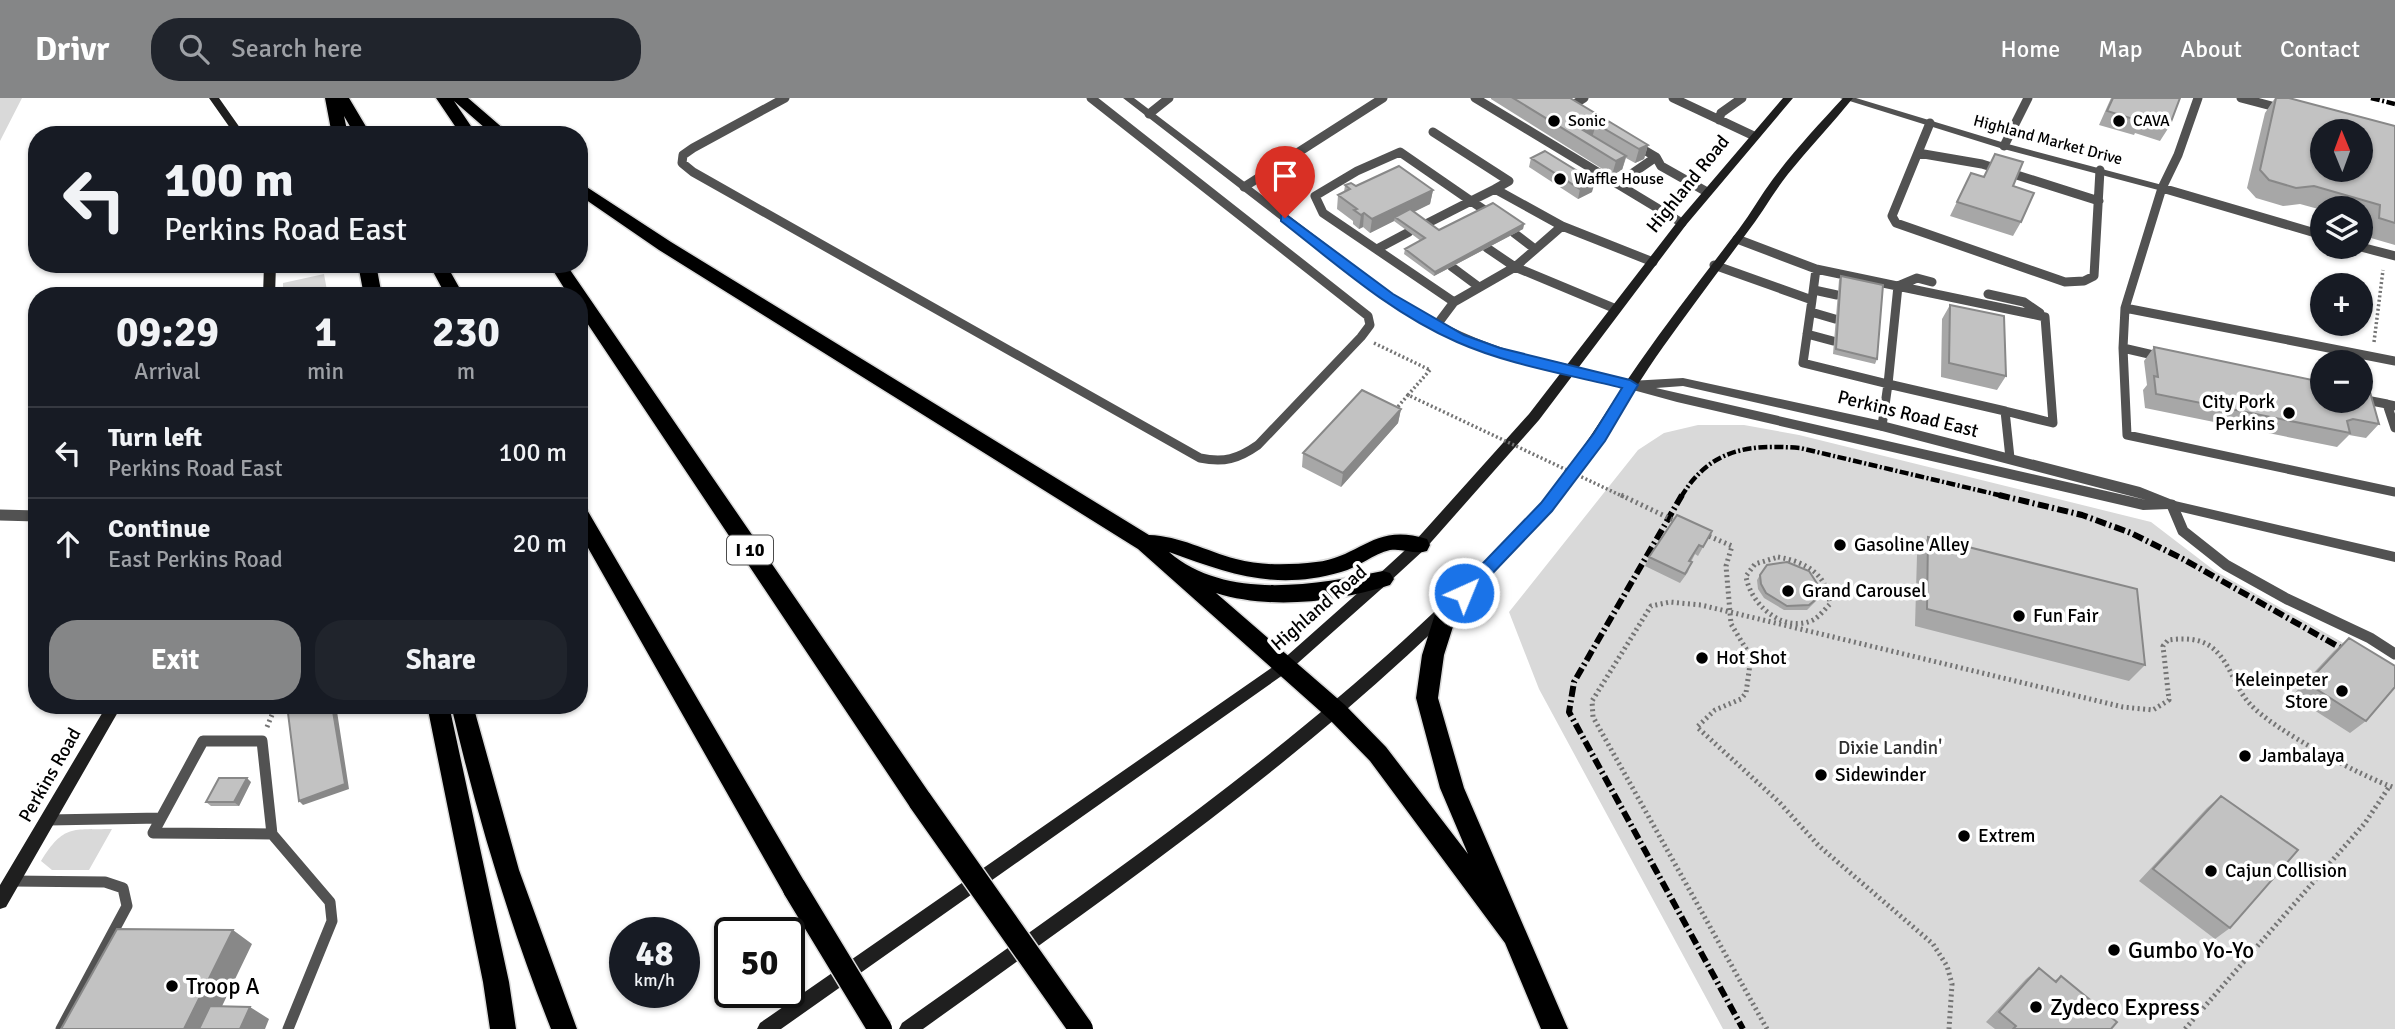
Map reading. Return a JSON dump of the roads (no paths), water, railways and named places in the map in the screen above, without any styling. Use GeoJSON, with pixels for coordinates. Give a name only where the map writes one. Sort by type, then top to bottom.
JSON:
{"type":"FeatureCollection","features":[{"type":"Feature","properties":{"kind":"highway"},"geometry":{"type":"LineString","coordinates":[[333,98],[338,126]]}},
{"type":"Feature","properties":{"kind":"highway"},"geometry":{"type":"LineString","coordinates":[[341,98],[358,126]]}},
{"type":"Feature","properties":{"kind":"highway"},"geometry":{"type":"LineString","coordinates":[[444,98],[463,126]]}},
{"type":"Feature","properties":{"kind":"highway"},"geometry":{"type":"LineString","coordinates":[[459,98],[492,126]]}},
{"type":"Feature","properties":{"kind":"highway"},"geometry":{"type":"LineString","coordinates":[[588,193],[676,253],[1145,543],[1338,712],[1378,754],[1513,934]]}},
{"type":"Feature","properties":{"kind":"highway","name":"I 10"},"geometry":{"type":"LineString","coordinates":[[588,309],[921,802],[1081,1029]]}},
{"type":"Feature","properties":{"kind":"highway"},"geometry":{"type":"LineString","coordinates":[[588,529],[795,889],[880,1029]]}},
{"type":"Feature","properties":{"kind":"highway"},"geometry":{"type":"LineString","coordinates":[[1145,543],[1170,544],[1237,568],[1278,572],[1318,570],[1342,564],[1388,542],[1420,545]]}},
{"type":"Feature","properties":{"kind":"highway"},"geometry":{"type":"LineString","coordinates":[[1178,572],[1231,589],[1285,594],[1327,591],[1383,579]]}},
{"type":"Feature","properties":{"kind":"highway"},"geometry":{"type":"LineString","coordinates":[[1447,611],[1433,655],[1427,698],[1452,788],[1555,1029]]}},
{"type":"Feature","properties":{"kind":"highway"},"geometry":{"type":"LineString","coordinates":[[440,714],[498,993],[503,1029]]}},
{"type":"Feature","properties":{"kind":"highway"},"geometry":{"type":"LineString","coordinates":[[464,714],[502,860],[523,926],[564,1029]]}},
{"type":"Feature","properties":{"kind":"main road"},"geometry":{"type":"LineString","coordinates":[[214,98],[234,126]]}},
{"type":"Feature","properties":{"kind":"main road","name":"Highland Road"},"geometry":{"type":"LineString","coordinates":[[766,1029],[1285,666],[1383,579],[1420,545],[1516,438],[1682,223],[1788,98]]}},
{"type":"Feature","properties":{"kind":"main road"},"geometry":{"type":"LineString","coordinates":[[908,1029],[1227,801],[1338,712],[1447,611],[1546,507],[1599,437],[1630,385],[1714,265],[1737,239],[1774,185],[1847,98]]}},
{"type":"Feature","properties":{"kind":"main road","name":"Perkins Road"},"geometry":{"type":"LineString","coordinates":[[0,901],[110,714]]}},
{"type":"Feature","properties":{"kind":"street","name":"Perkins Road East"},"geometry":{"type":"LineString","coordinates":[[1128,98],[1388,297],[1436,326],[1496,352],[1677,398],[2143,505],[2172,505]]}},
{"type":"Feature","properties":{"kind":"street","name":"Highland Market Drive"},"geometry":{"type":"LineString","coordinates":[[1847,98],[2004,146],[2162,188]]}},
{"type":"Feature","properties":{"kind":"street","name":"Perkins Road East"},"geometry":{"type":"LineString","coordinates":[[1630,385],[1683,382],[1882,426],[2140,492],[2172,505],[2395,556]]}},
{"type":"Feature","properties":{"kind":"lane"},"geometry":{"type":"LineString","coordinates":[[785,98],[693,148],[683,155],[682,163],[693,172],[1200,458],[1224,463],[1244,456],[1258,445],[1361,337],[1370,325],[1368,316],[1091,98]]}},
{"type":"Feature","properties":{"kind":"lane"},"geometry":{"type":"LineString","coordinates":[[1149,114],[1169,98]]}},
{"type":"Feature","properties":{"kind":"lane"},"geometry":{"type":"LineString","coordinates":[[1244,187],[1383,98]]}},
{"type":"Feature","properties":{"kind":"lane"},"geometry":{"type":"LineString","coordinates":[[1475,98],[1682,223]]}},
{"type":"Feature","properties":{"kind":"lane"},"geometry":{"type":"LineString","coordinates":[[1581,113],[1567,104],[1584,98]]}},
{"type":"Feature","properties":{"kind":"lane"},"geometry":{"type":"LineString","coordinates":[[1673,98],[1754,136]]}},
{"type":"Feature","properties":{"kind":"lane"},"geometry":{"type":"LineString","coordinates":[[1719,120],[1721,113],[1742,98]]}},
{"type":"Feature","properties":{"kind":"lane"},"geometry":{"type":"LineString","coordinates":[[2004,146],[2028,98]]}},
{"type":"Feature","properties":{"kind":"lane"},"geometry":{"type":"LineString","coordinates":[[2197,98],[2178,155],[2162,188],[2125,308],[2123,348],[2127,435],[2395,492]]}},
{"type":"Feature","properties":{"kind":"lane"},"geometry":{"type":"LineString","coordinates":[[2241,98],[2292,112]]}},
{"type":"Feature","properties":{"kind":"lane"},"geometry":{"type":"LineString","coordinates":[[1930,123],[1892,216],[1896,223],[2065,282],[2084,281],[2094,276],[2100,170]]}},
{"type":"Feature","properties":{"kind":"lane"},"geometry":{"type":"LineString","coordinates":[[1424,225],[1444,219],[1509,181],[1433,132]]}},
{"type":"Feature","properties":{"kind":"lane"},"geometry":{"type":"LineString","coordinates":[[1624,138],[1656,157],[1661,166],[1707,192]]}},
{"type":"Feature","properties":{"kind":"lane"},"geometry":{"type":"LineString","coordinates":[[1454,302],[1323,213],[1315,196],[1357,171],[1400,152],[1486,211]]}},
{"type":"Feature","properties":{"kind":"lane"},"geometry":{"type":"LineString","coordinates":[[1918,153],[1982,164],[2099,201]]}},
{"type":"Feature","properties":{"kind":"lane"},"geometry":{"type":"LineString","coordinates":[[1617,184],[1656,157]]}},
{"type":"Feature","properties":{"kind":"lane"},"geometry":{"type":"LineString","coordinates":[[2162,188],[2310,231]]}},
{"type":"Feature","properties":{"kind":"lane"},"geometry":{"type":"LineString","coordinates":[[1495,189],[1562,226],[1653,261]]}},
{"type":"Feature","properties":{"kind":"lane"},"geometry":{"type":"LineString","coordinates":[[1436,326],[1454,302],[1515,267],[1562,226]]}},
{"type":"Feature","properties":{"kind":"lane"},"geometry":{"type":"LineString","coordinates":[[1514,233],[1535,249]]}},
{"type":"Feature","properties":{"kind":"lane"},"geometry":{"type":"LineString","coordinates":[[1377,249],[1407,236]]}},
{"type":"Feature","properties":{"kind":"lane"},"geometry":{"type":"LineString","coordinates":[[1737,239],[1816,269],[2045,317]]}},
{"type":"Feature","properties":{"kind":"lane"},"geometry":{"type":"LineString","coordinates":[[1487,248],[1515,267],[1616,309]]}},
{"type":"Feature","properties":{"kind":"lane"},"geometry":{"type":"LineString","coordinates":[[2373,250],[2395,256]]}},
{"type":"Feature","properties":{"kind":"lane"},"geometry":{"type":"LineString","coordinates":[[1714,265],[1813,295],[1837,295]]}},
{"type":"Feature","properties":{"kind":"lane"},"geometry":{"type":"LineString","coordinates":[[1452,267],[1479,287]]}},
{"type":"Feature","properties":{"kind":"lane"},"geometry":{"type":"LineString","coordinates":[[1816,269],[1803,363],[2053,424],[2045,317]]}},
{"type":"Feature","properties":{"kind":"lane"},"geometry":{"type":"LineString","coordinates":[[1898,286],[1917,278],[1933,282]]}},
{"type":"Feature","properties":{"kind":"lane"},"geometry":{"type":"LineString","coordinates":[[1882,426],[1888,384],[1891,310],[1898,286]]}},
{"type":"Feature","properties":{"kind":"lane"},"geometry":{"type":"LineString","coordinates":[[1988,294],[2024,302],[2045,317]]}},
{"type":"Feature","properties":{"kind":"lane"},"geometry":{"type":"LineString","coordinates":[[2125,308],[2395,361]]}},
{"type":"Feature","properties":{"kind":"lane"},"geometry":{"type":"LineString","coordinates":[[1811,312],[1835,319]]}},
{"type":"Feature","properties":{"kind":"lane"},"geometry":{"type":"LineString","coordinates":[[1807,334],[1833,341]]}},
{"type":"Feature","properties":{"kind":"lane"},"geometry":{"type":"LineString","coordinates":[[2123,348],[2176,360]]}},
{"type":"Feature","properties":{"kind":"lane"},"geometry":{"type":"LineString","coordinates":[[2373,401],[2391,405],[2395,428]]}},
{"type":"Feature","properties":{"kind":"lane"},"geometry":{"type":"LineString","coordinates":[[2005,411],[2010,458]]}},
{"type":"Feature","properties":{"kind":"lane"},"geometry":{"type":"LineString","coordinates":[[2172,505],[2183,531],[2226,565],[2287,599],[2370,638],[2395,654]]}},
{"type":"Feature","properties":{"kind":"lane"},"geometry":{"type":"LineString","coordinates":[[0,515],[28,516]]}},
{"type":"Feature","properties":{"kind":"lane"},"geometry":{"type":"LineString","coordinates":[[272,834],[153,833],[204,741],[262,741],[272,834],[330,902],[332,921],[288,1029]]}},
{"type":"Feature","properties":{"kind":"lane"},"geometry":{"type":"LineString","coordinates":[[48,820],[161,818]]}},
{"type":"Feature","properties":{"kind":"lane"},"geometry":{"type":"LineString","coordinates":[[12,881],[105,882],[123,888],[127,906],[61,1029]]}},
{"type":"Feature","properties":{"kind":"railway"},"geometry":{"type":"LineString","coordinates":[[2371,98],[2395,104]]}},
{"type":"Feature","properties":{"kind":"railway"},"geometry":{"type":"LineString","coordinates":[[1681,497],[1692,481],[1717,459],[1747,449],[1763,447],[1800,448],[2007,497]]}},
{"type":"Feature","properties":{"kind":"railway"},"geometry":{"type":"LineString","coordinates":[[1682,495],[1574,682],[1569,712],[1743,1029]]}},
{"type":"Feature","properties":{"kind":"railway"},"geometry":{"type":"LineString","coordinates":[[1999,495],[2082,515],[2131,533],[2183,559],[2355,656]]}},
{"type":"Feature","properties":{"kind":"place","name":"Sonic"},"geometry":{"type":"Point","coordinates":[1554,121]}},
{"type":"Feature","properties":{"kind":"place","name":"CAVA"},"geometry":{"type":"Point","coordinates":[2119,121]}},
{"type":"Feature","properties":{"kind":"place","name":"Waffle House"},"geometry":{"type":"Point","coordinates":[1560,179]}},
{"type":"Feature","properties":{"kind":"place","name":"City Pork Perkins"},"geometry":{"type":"Point","coordinates":[2289,413]}},
{"type":"Feature","properties":{"kind":"place","name":"Gasoline Alley"},"geometry":{"type":"Point","coordinates":[1840,545]}},
{"type":"Feature","properties":{"kind":"place","name":"Grand Carousel"},"geometry":{"type":"Point","coordinates":[1788,591]}},
{"type":"Feature","properties":{"kind":"place","name":"Fun Fair"},"geometry":{"type":"Point","coordinates":[2019,616]}},
{"type":"Feature","properties":{"kind":"place","name":"Hot Shot"},"geometry":{"type":"Point","coordinates":[1702,658]}},
{"type":"Feature","properties":{"kind":"place","name":"Keleinpeter Store"},"geometry":{"type":"Point","coordinates":[2342,691]}},
{"type":"Feature","properties":{"kind":"place","name":"Jambalaya"},"geometry":{"type":"Point","coordinates":[2245,756]}},
{"type":"Feature","properties":{"kind":"place","name":"Sidewinder"},"geometry":{"type":"Point","coordinates":[1821,775]}},
{"type":"Feature","properties":{"kind":"place","name":"Extrem"},"geometry":{"type":"Point","coordinates":[1964,836]}},
{"type":"Feature","properties":{"kind":"place","name":"Cajun Collision"},"geometry":{"type":"Point","coordinates":[2211,871]}},
{"type":"Feature","properties":{"kind":"place","name":"Gumbo Yo-Yo"},"geometry":{"type":"Point","coordinates":[2114,950]}},
{"type":"Feature","properties":{"kind":"place","name":"Troop A"},"geometry":{"type":"Point","coordinates":[172,986]}},
{"type":"Feature","properties":{"kind":"place","name":"Zydeco Express"},"geometry":{"type":"Point","coordinates":[2036,1007]}},
{"type":"Feature","properties":{"kind":"park label","name":"Dixie Landin'"},"geometry":{"type":"Point","coordinates":[1890,748]}}]}
